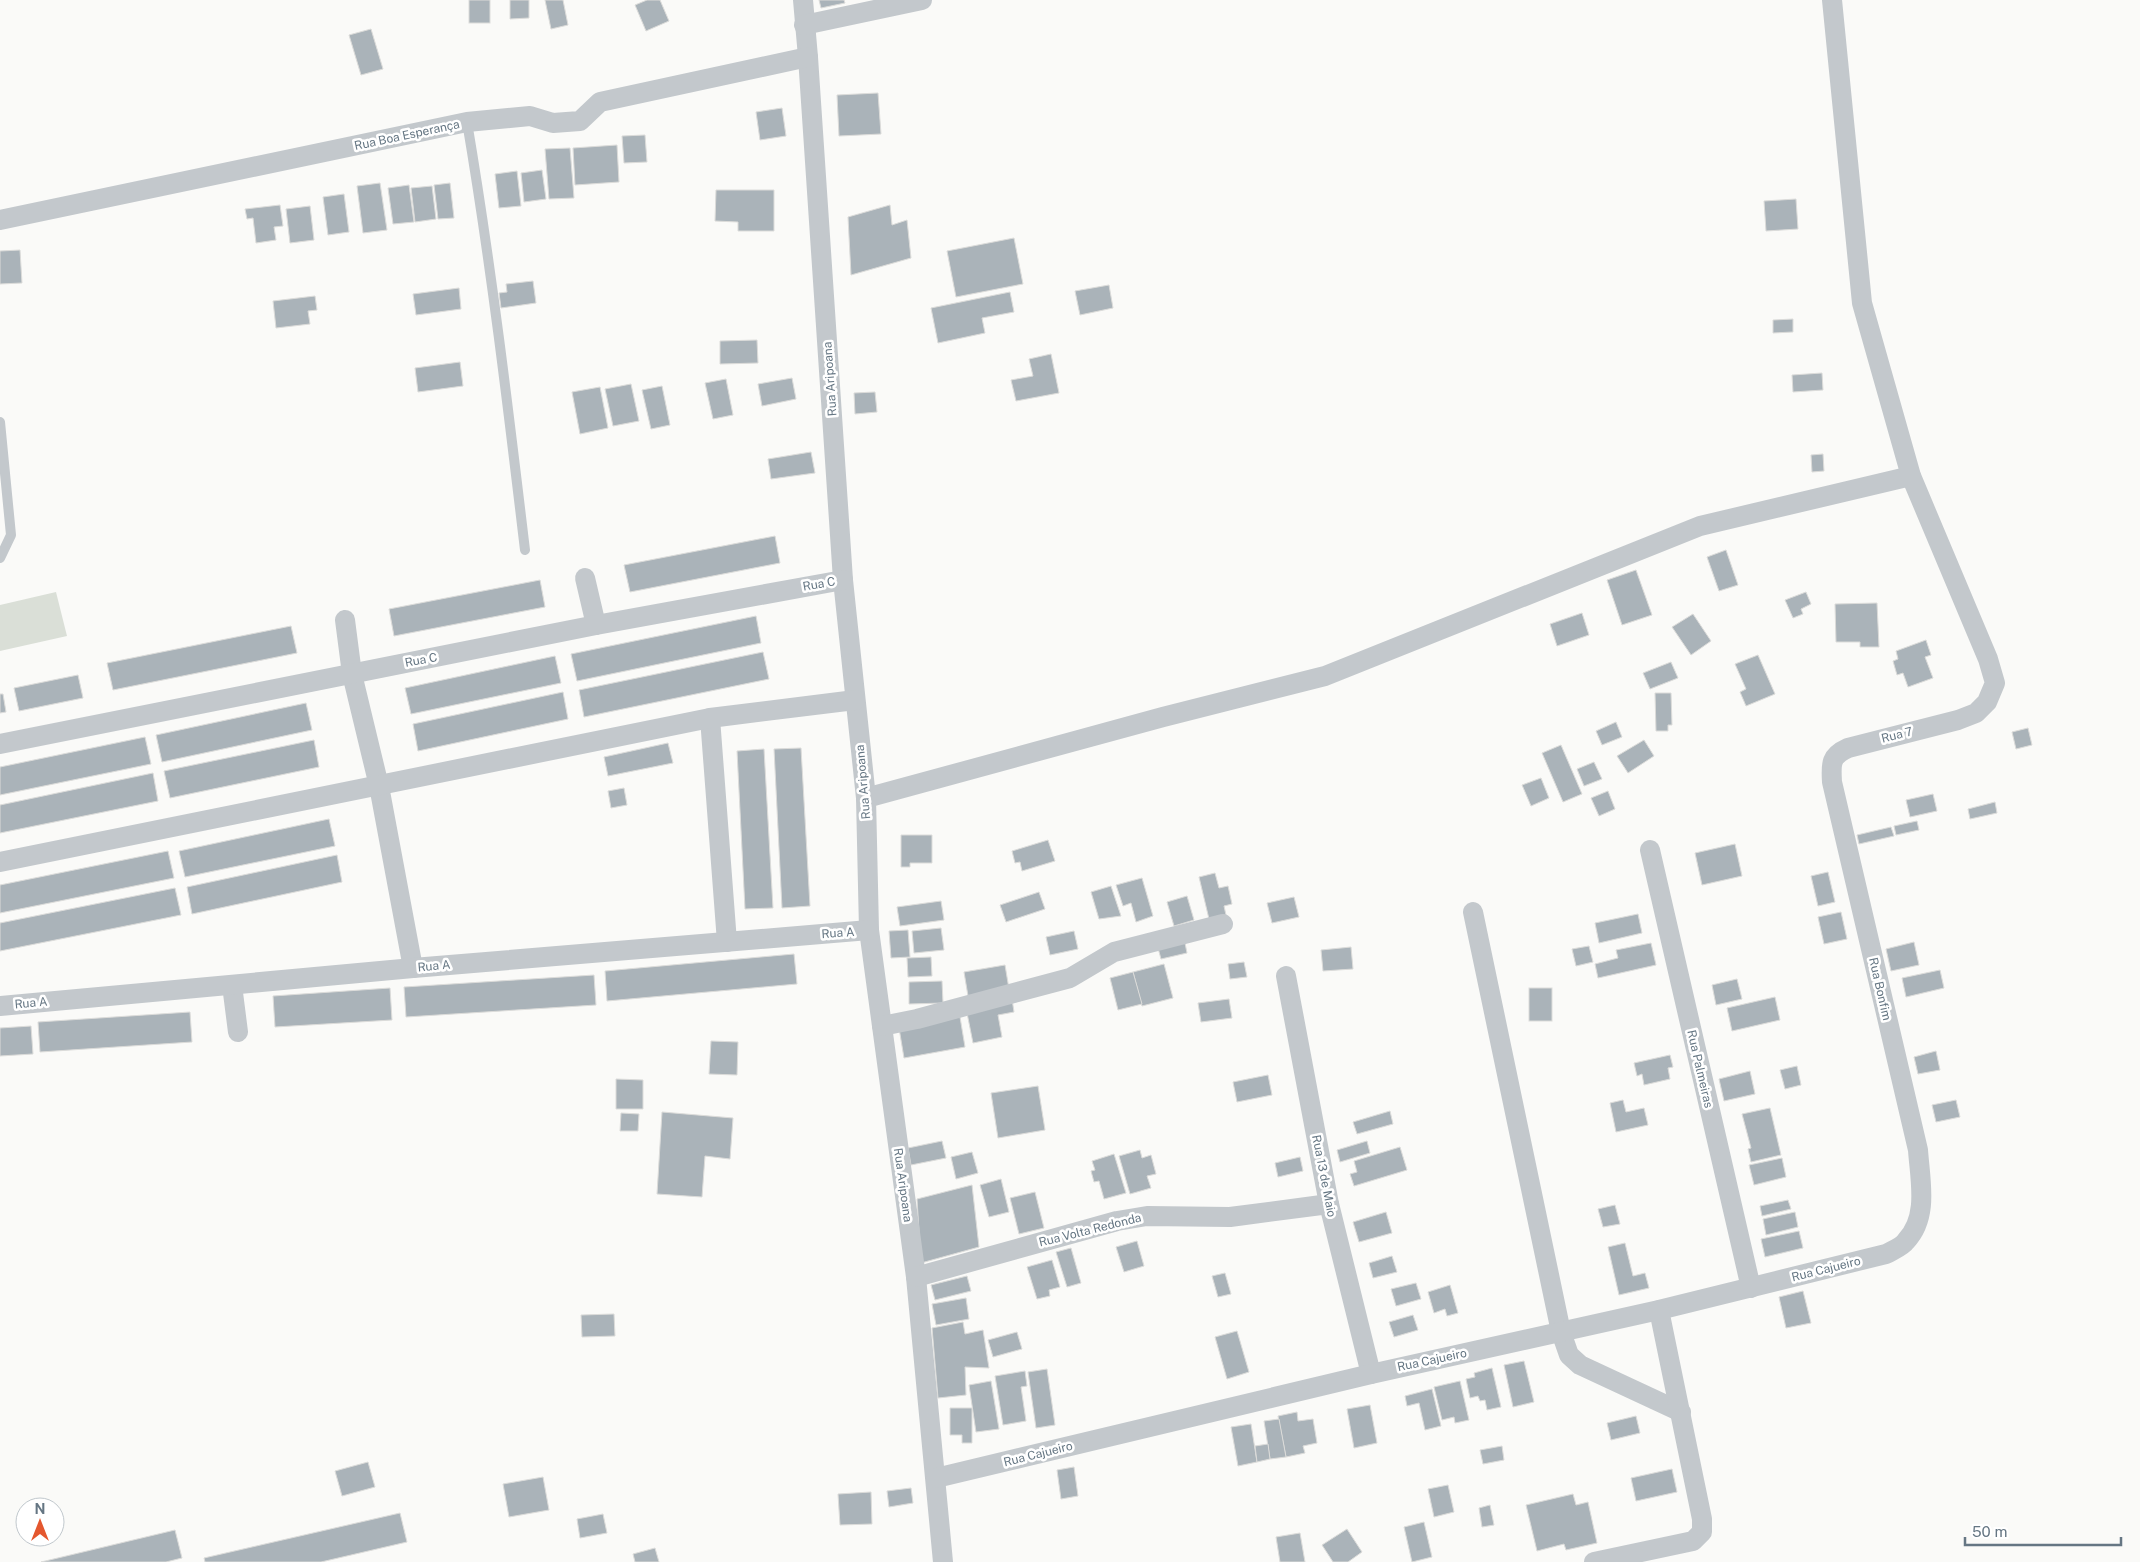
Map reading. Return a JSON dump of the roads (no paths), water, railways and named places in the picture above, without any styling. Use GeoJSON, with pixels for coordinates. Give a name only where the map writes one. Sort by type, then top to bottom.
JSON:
{"type":"FeatureCollection","features":[{"type":"Feature","properties":{"kind":"street","name":"Rua Aripoana"},"geometry":{"type":"LineString","coordinates":[[803,0],[843,580],[854,700],[866,798],[869,930],[916,1277],[943,1562]]}},
{"type":"Feature","properties":{"kind":"street"},"geometry":{"type":"LineString","coordinates":[[804,25],[922,0]]}},
{"type":"Feature","properties":{"kind":"street"},"geometry":{"type":"LineString","coordinates":[[866,798],[1163,716],[1325,676],[1700,526],[1911,476],[1862,304],[1832,0]]}},
{"type":"Feature","properties":{"kind":"street","name":"Rua Boa Esperança"},"geometry":{"type":"LineString","coordinates":[[0,220],[467,122],[530,116],[553,123],[580,120],[600,102],[808,57]]}},
{"type":"Feature","properties":{"kind":"street","name":"Rua 7"},"geometry":{"type":"LineString","coordinates":[[1837,753],[1848,748],[1958,720],[1976,713],[1987,702],[1995,684],[1988,659],[1911,476]]}},
{"type":"Feature","properties":{"kind":"street"},"geometry":{"type":"LineString","coordinates":[[586,578],[596,625]]}},
{"type":"Feature","properties":{"kind":"street","name":"Rua C"},"geometry":{"type":"LineString","coordinates":[[0,744],[596,625],[843,580]]}},
{"type":"Feature","properties":{"kind":"street"},"geometry":{"type":"LineString","coordinates":[[345,620],[352,674],[379,786],[413,968]]}},
{"type":"Feature","properties":{"kind":"street"},"geometry":{"type":"LineString","coordinates":[[0,862],[710,718],[854,700]]}},
{"type":"Feature","properties":{"kind":"street"},"geometry":{"type":"LineString","coordinates":[[710,718],[727,942]]}},
{"type":"Feature","properties":{"kind":"street","name":"Rua Bonfim"},"geometry":{"type":"LineString","coordinates":[[1837,753],[1832,760],[1832,782],[1918,1150],[1922,1198],[1918,1226]]}},
{"type":"Feature","properties":{"kind":"street","name":"Rua Palmeiras"},"geometry":{"type":"LineString","coordinates":[[1650,850],[1750,1288]]}},
{"type":"Feature","properties":{"kind":"street"},"geometry":{"type":"LineString","coordinates":[[1473,912],[1562,1332],[1569,1355],[1580,1365],[1681,1412]]}},
{"type":"Feature","properties":{"kind":"street"},"geometry":{"type":"LineString","coordinates":[[882,1026],[917,1019],[1070,978],[1114,952],[1223,924]]}},
{"type":"Feature","properties":{"kind":"street","name":"Rua A"},"geometry":{"type":"LineString","coordinates":[[0,1006],[413,968],[869,930]]}},
{"type":"Feature","properties":{"kind":"street","name":"Rua 13 de Maio"},"geometry":{"type":"LineString","coordinates":[[1286,976],[1329,1204],[1371,1374]]}},
{"type":"Feature","properties":{"kind":"street"},"geometry":{"type":"LineString","coordinates":[[232,985],[238,1032]]}},
{"type":"Feature","properties":{"kind":"street","name":"Rua Volta Redonda"},"geometry":{"type":"LineString","coordinates":[[916,1277],[1117,1221],[1147,1216],[1230,1217],[1329,1204]]}},
{"type":"Feature","properties":{"kind":"street","name":"Rua Cajueiro"},"geometry":{"type":"LineString","coordinates":[[936,1478],[1371,1374],[1659,1310],[1886,1254],[1905,1243],[1918,1226]]}},
{"type":"Feature","properties":{"kind":"street"},"geometry":{"type":"LineString","coordinates":[[1594,1562],[1693,1541],[1702,1532],[1702,1519],[1659,1310]]}},
{"type":"Feature","properties":{"kind":"lane"},"geometry":{"type":"LineString","coordinates":[[467,122],[487,240],[525,550]]}},
{"type":"Feature","properties":{"kind":"lane"},"geometry":{"type":"LineString","coordinates":[[0,422],[11,535],[0,558]]}}]}
